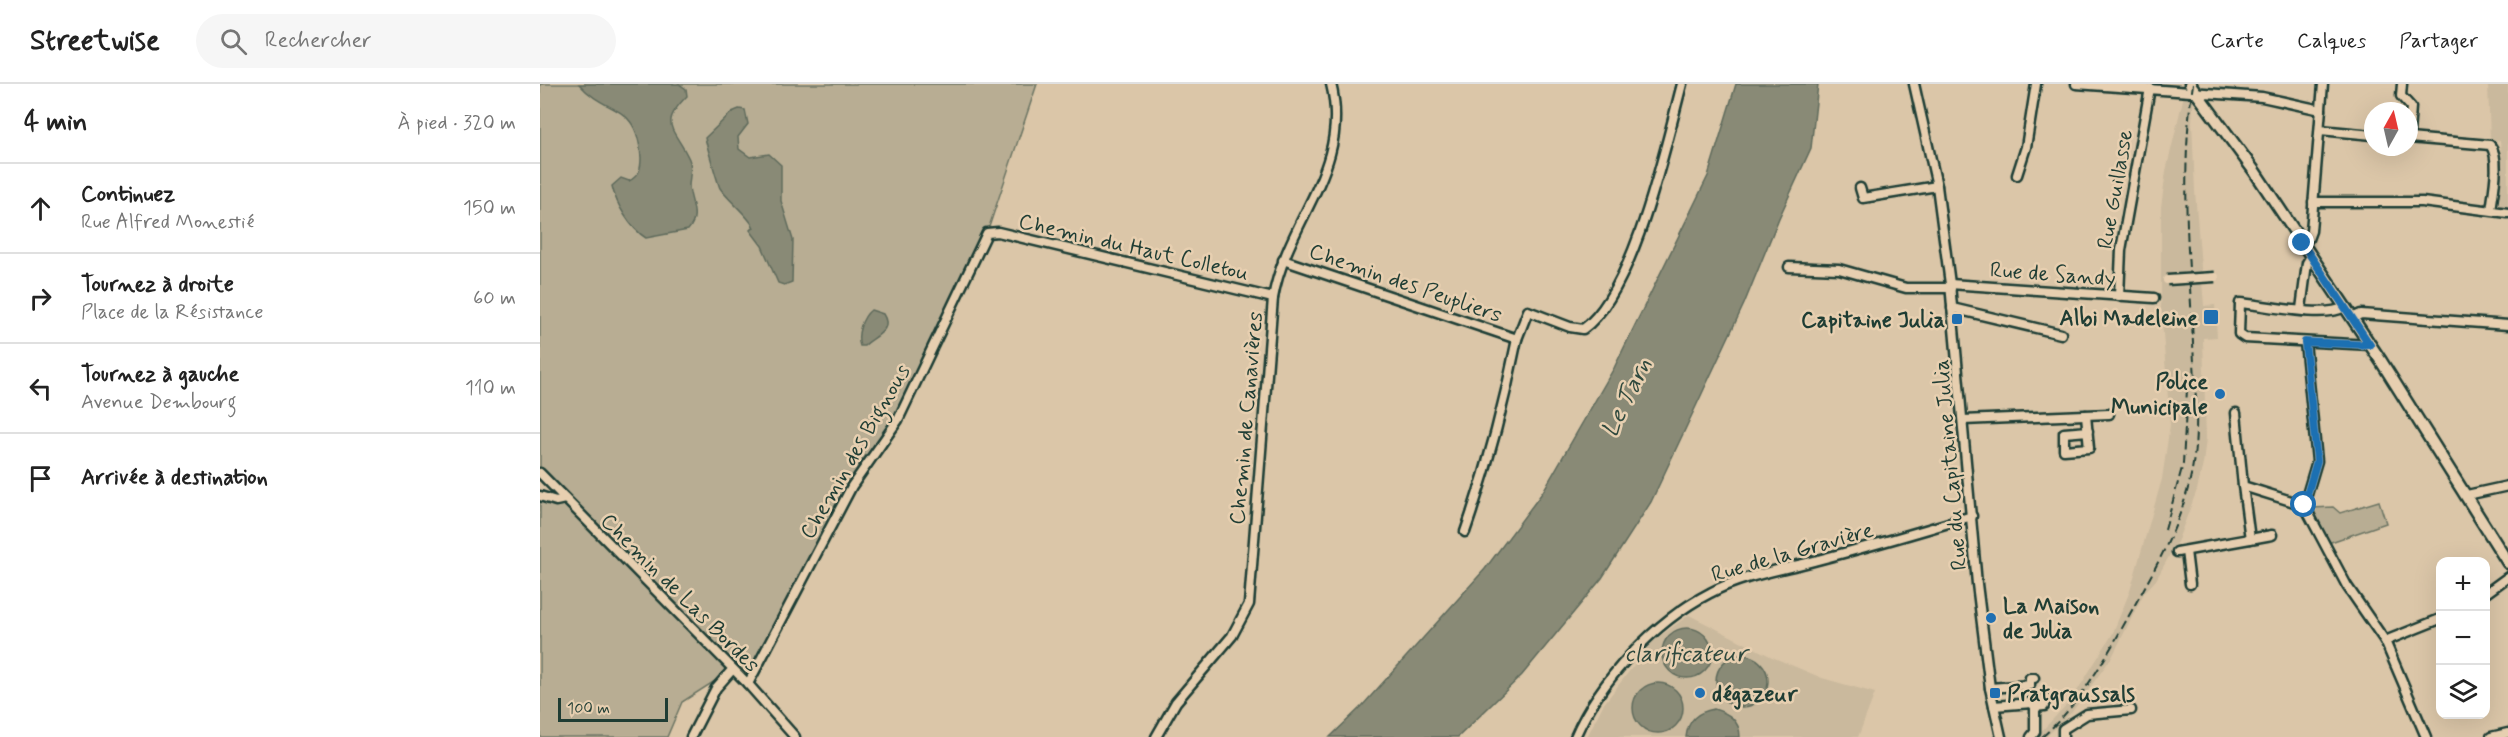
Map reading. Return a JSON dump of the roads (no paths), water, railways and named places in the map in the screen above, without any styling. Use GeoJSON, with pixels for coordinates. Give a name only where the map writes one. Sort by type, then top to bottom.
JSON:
{"type":"FeatureCollection","features":[{"type":"Feature","properties":{"kind":"main road"},"geometry":{"type":"LineString","coordinates":[[2193,88],[2255,172],[2311,256],[2467,495],[2508,563]]}},
{"type":"Feature","properties":{"kind":"street","name":"Chemin de Canavières"},"geometry":{"type":"LineString","coordinates":[[1156,737],[1178,700],[1232,636],[1249,604],[1273,298],[1283,260],[1334,147],[1336,116],[1331,84]]}},
{"type":"Feature","properties":{"kind":"street","name":"Chemin des Peupliers"},"geometry":{"type":"LineString","coordinates":[[1465,532],[1479,493],[1507,392],[1517,339],[1528,311],[1570,327],[1583,329],[1593,321],[1622,272],[1652,199],[1682,84]]}},
{"type":"Feature","properties":{"kind":"street","name":"Rue du Capitaine Julia"},"geometry":{"type":"LineString","coordinates":[[1914,84],[1937,186],[1950,286],[1990,688],[2001,737]]}},
{"type":"Feature","properties":{"kind":"street"},"geometry":{"type":"LineString","coordinates":[[2017,175],[2026,147],[2036,84]]}},
{"type":"Feature","properties":{"kind":"street"},"geometry":{"type":"LineString","coordinates":[[2076,84],[2193,88],[2262,97],[2321,110]]}},
{"type":"Feature","properties":{"kind":"street"},"geometry":{"type":"LineString","coordinates":[[2302,243],[2308,239],[2312,231],[2323,84]]}},
{"type":"Feature","properties":{"kind":"street"},"geometry":{"type":"LineString","coordinates":[[2402,84],[2401,96],[2406,102]]}},
{"type":"Feature","properties":{"kind":"street","name":"Rue Guillasse"},"geometry":{"type":"LineString","coordinates":[[2119,296],[2121,250],[2150,88]]}},
{"type":"Feature","properties":{"kind":"street"},"geometry":{"type":"LineString","coordinates":[[2320,130],[2364,134]]}},
{"type":"Feature","properties":{"kind":"street"},"geometry":{"type":"LineString","coordinates":[[2418,139],[2490,145],[2493,149],[2495,178],[2490,210]]}},
{"type":"Feature","properties":{"kind":"street"},"geometry":{"type":"LineString","coordinates":[[1860,188],[1863,198],[1937,186]]}},
{"type":"Feature","properties":{"kind":"street"},"geometry":{"type":"LineString","coordinates":[[2313,202],[2422,202],[2508,213]]}},
{"type":"Feature","properties":{"kind":"street","name":"Chemin du Haut Colletou"},"geometry":{"type":"LineString","coordinates":[[987,233],[998,232],[1273,298]]}},
{"type":"Feature","properties":{"kind":"street","name":"Chemin des Bignous"},"geometry":{"type":"LineString","coordinates":[[748,684],[852,486],[898,420],[987,233]]}},
{"type":"Feature","properties":{"kind":"street"},"geometry":{"type":"LineString","coordinates":[[2301,309],[2307,263],[2311,256]]}},
{"type":"Feature","properties":{"kind":"street","name":"Chemin des Peupliers"},"geometry":{"type":"LineString","coordinates":[[1283,260],[1517,339]]}},
{"type":"Feature","properties":{"kind":"street","name":"Rue de Sandy"},"geometry":{"type":"LineString","coordinates":[[1789,267],[1839,269],[1906,288],[1950,286],[2154,298]]}},
{"type":"Feature","properties":{"kind":"street"},"geometry":{"type":"LineString","coordinates":[[2157,280],[2215,277]]}},
{"type":"Feature","properties":{"kind":"street"},"geometry":{"type":"LineString","coordinates":[[2344,307],[2338,311],[2240,303],[2239,334],[2245,338],[2370,345]]}},
{"type":"Feature","properties":{"kind":"street"},"geometry":{"type":"LineString","coordinates":[[1952,308],[2061,334]]}},
{"type":"Feature","properties":{"kind":"street"},"geometry":{"type":"LineString","coordinates":[[2352,318],[2361,314],[2508,325]]}},
{"type":"Feature","properties":{"kind":"street"},"geometry":{"type":"LineString","coordinates":[[2304,505],[2317,461],[2305,342]]}},
{"type":"Feature","properties":{"kind":"street"},"geometry":{"type":"LineString","coordinates":[[2236,413],[2250,539]]}},
{"type":"Feature","properties":{"kind":"street"},"geometry":{"type":"LineString","coordinates":[[1963,420],[2109,414]]}},
{"type":"Feature","properties":{"kind":"street"},"geometry":{"type":"LineString","coordinates":[[2086,415],[2088,431]]}},
{"type":"Feature","properties":{"kind":"street","name":"Chemin de Las Bordes"},"geometry":{"type":"LineString","coordinates":[[540,473],[748,684],[795,737]]}},
{"type":"Feature","properties":{"kind":"street"},"geometry":{"type":"LineString","coordinates":[[2243,486],[2304,505],[2309,511],[2321,542],[2346,586],[2385,641],[2426,737]]}},
{"type":"Feature","properties":{"kind":"street"},"geometry":{"type":"LineString","coordinates":[[2467,495],[2508,486]]}},
{"type":"Feature","properties":{"kind":"street"},"geometry":{"type":"LineString","coordinates":[[540,496],[556,501],[565,499]]}},
{"type":"Feature","properties":{"kind":"street","name":"Rue de la Gravière"},"geometry":{"type":"LineString","coordinates":[[1575,737],[1615,671],[1631,653],[1684,609],[1710,592],[1748,579],[1904,537],[1972,516]]}},
{"type":"Feature","properties":{"kind":"street"},"geometry":{"type":"LineString","coordinates":[[2190,584],[2182,551],[2272,535]]}},
{"type":"Feature","properties":{"kind":"street"},"geometry":{"type":"LineString","coordinates":[[2490,589],[2508,577]]}},
{"type":"Feature","properties":{"kind":"street"},"geometry":{"type":"LineString","coordinates":[[2385,641],[2436,621]]}},
{"type":"Feature","properties":{"kind":"street"},"geometry":{"type":"LineString","coordinates":[[691,737],[716,688],[732,670]]}},
{"type":"Feature","properties":{"kind":"street"},"geometry":{"type":"LineString","coordinates":[[1990,688],[2030,685],[2030,678],[2034,678]]}},
{"type":"Feature","properties":{"kind":"street"},"geometry":{"type":"LineString","coordinates":[[2035,707],[2044,706],[2045,697]]}},
{"type":"Feature","properties":{"kind":"street"},"geometry":{"type":"LineString","coordinates":[[1994,706],[2032,703],[2035,707],[2036,732],[2031,737]]}},
{"type":"Feature","properties":{"kind":"street"},"geometry":{"type":"LineString","coordinates":[[2064,737],[2063,729],[2087,714],[2131,710]]}},
{"type":"Feature","properties":{"kind":"street"},"geometry":{"type":"LineString","coordinates":[[2492,737],[2508,733]]}},
{"type":"Feature","properties":{"kind":"water"},"geometry":{"type":"Polygon","coordinates":[[[579,84],[679,84],[686,89],[687,96],[678,106],[671,121],[674,133],[691,166],[689,186],[694,219],[688,230],[646,238],[629,222],[620,208],[612,186],[621,178],[629,181],[639,172],[641,158],[634,127],[627,118],[590,94],[579,84]]]}},
{"type":"Feature","properties":{"kind":"water","name":"Le Tarn"},"geometry":{"type":"Polygon","coordinates":[[[1736,84],[1818,84],[1811,148],[1744,304],[1651,502],[1602,578],[1522,675],[1458,737],[1330,737],[1362,706],[1485,569],[1542,493],[1614,368],[1708,176],[1736,84]]]}},
{"type":"Feature","properties":{"kind":"water"},"geometry":{"type":"Polygon","coordinates":[[[739,109],[745,110],[748,124],[738,137],[739,149],[750,157],[769,154],[781,165],[781,201],[793,240],[792,282],[784,285],[778,283],[762,246],[750,230],[754,228],[752,224],[720,188],[705,138],[732,112],[739,109]]]}},
{"type":"Feature","properties":{"kind":"water"},"geometry":{"type":"Polygon","coordinates":[[[871,310],[883,314],[886,325],[881,333],[864,346],[860,346],[861,326],[871,310]]]}},
{"type":"Feature","properties":{"kind":"water","name":"clarificateur"},"geometry":{"type":"Polygon","coordinates":[[[1682,628],[1692,628],[1705,635],[1712,648],[1712,658],[1705,671],[1692,678],[1682,678],[1673,674],[1666,667],[1662,658],[1662,648],[1666,639],[1673,632],[1682,628]]]}},
{"type":"Feature","properties":{"kind":"water"},"geometry":{"type":"Polygon","coordinates":[[[1737,655],[1747,655],[1756,659],[1764,667],[1768,681],[1764,695],[1756,703],[1747,707],[1737,707],[1728,703],[1720,695],[1716,686],[1716,676],[1720,667],[1728,659],[1737,655]]]}},
{"type":"Feature","properties":{"kind":"water","name":"clarificateur"},"geometry":{"type":"Polygon","coordinates":[[[1653,683],[1663,683],[1676,690],[1683,703],[1683,713],[1676,726],[1663,733],[1653,733],[1644,729],[1637,722],[1633,713],[1633,703],[1637,694],[1644,687],[1653,683]]]}},
{"type":"Feature","properties":{"kind":"water"},"geometry":{"type":"Polygon","coordinates":[[[1714,709],[1732,718],[1738,726],[1740,737],[1686,737],[1694,718],[1714,709]]]}},
{"type":"Feature","properties":{"kind":"railway"},"geometry":{"type":"LineString","coordinates":[[2042,737],[2081,694],[2112,646],[2166,546],[2187,493],[2194,459],[2196,409],[2186,181],[2193,84]]}},
{"type":"Feature","properties":{"kind":"railway"},"geometry":{"type":"LineString","coordinates":[[2165,530],[2183,464],[2187,389]]}},
{"type":"Feature","properties":{"kind":"place","name":"Albi Madeleine"},"geometry":{"type":"Point","coordinates":[2211,317]}},
{"type":"Feature","properties":{"kind":"place","name":"Capitaine Julia"},"geometry":{"type":"Point","coordinates":[1957,319]}},
{"type":"Feature","properties":{"kind":"place","name":"Police Municipale"},"geometry":{"type":"Point","coordinates":[2220,394]}},
{"type":"Feature","properties":{"kind":"place","name":"La Maison de Julia"},"geometry":{"type":"Point","coordinates":[1991,618]}},
{"type":"Feature","properties":{"kind":"place","name":"dégazeur"},"geometry":{"type":"Point","coordinates":[1700,693]}},
{"type":"Feature","properties":{"kind":"place","name":"Pratgraussals"},"geometry":{"type":"Point","coordinates":[1995,693]}}]}
